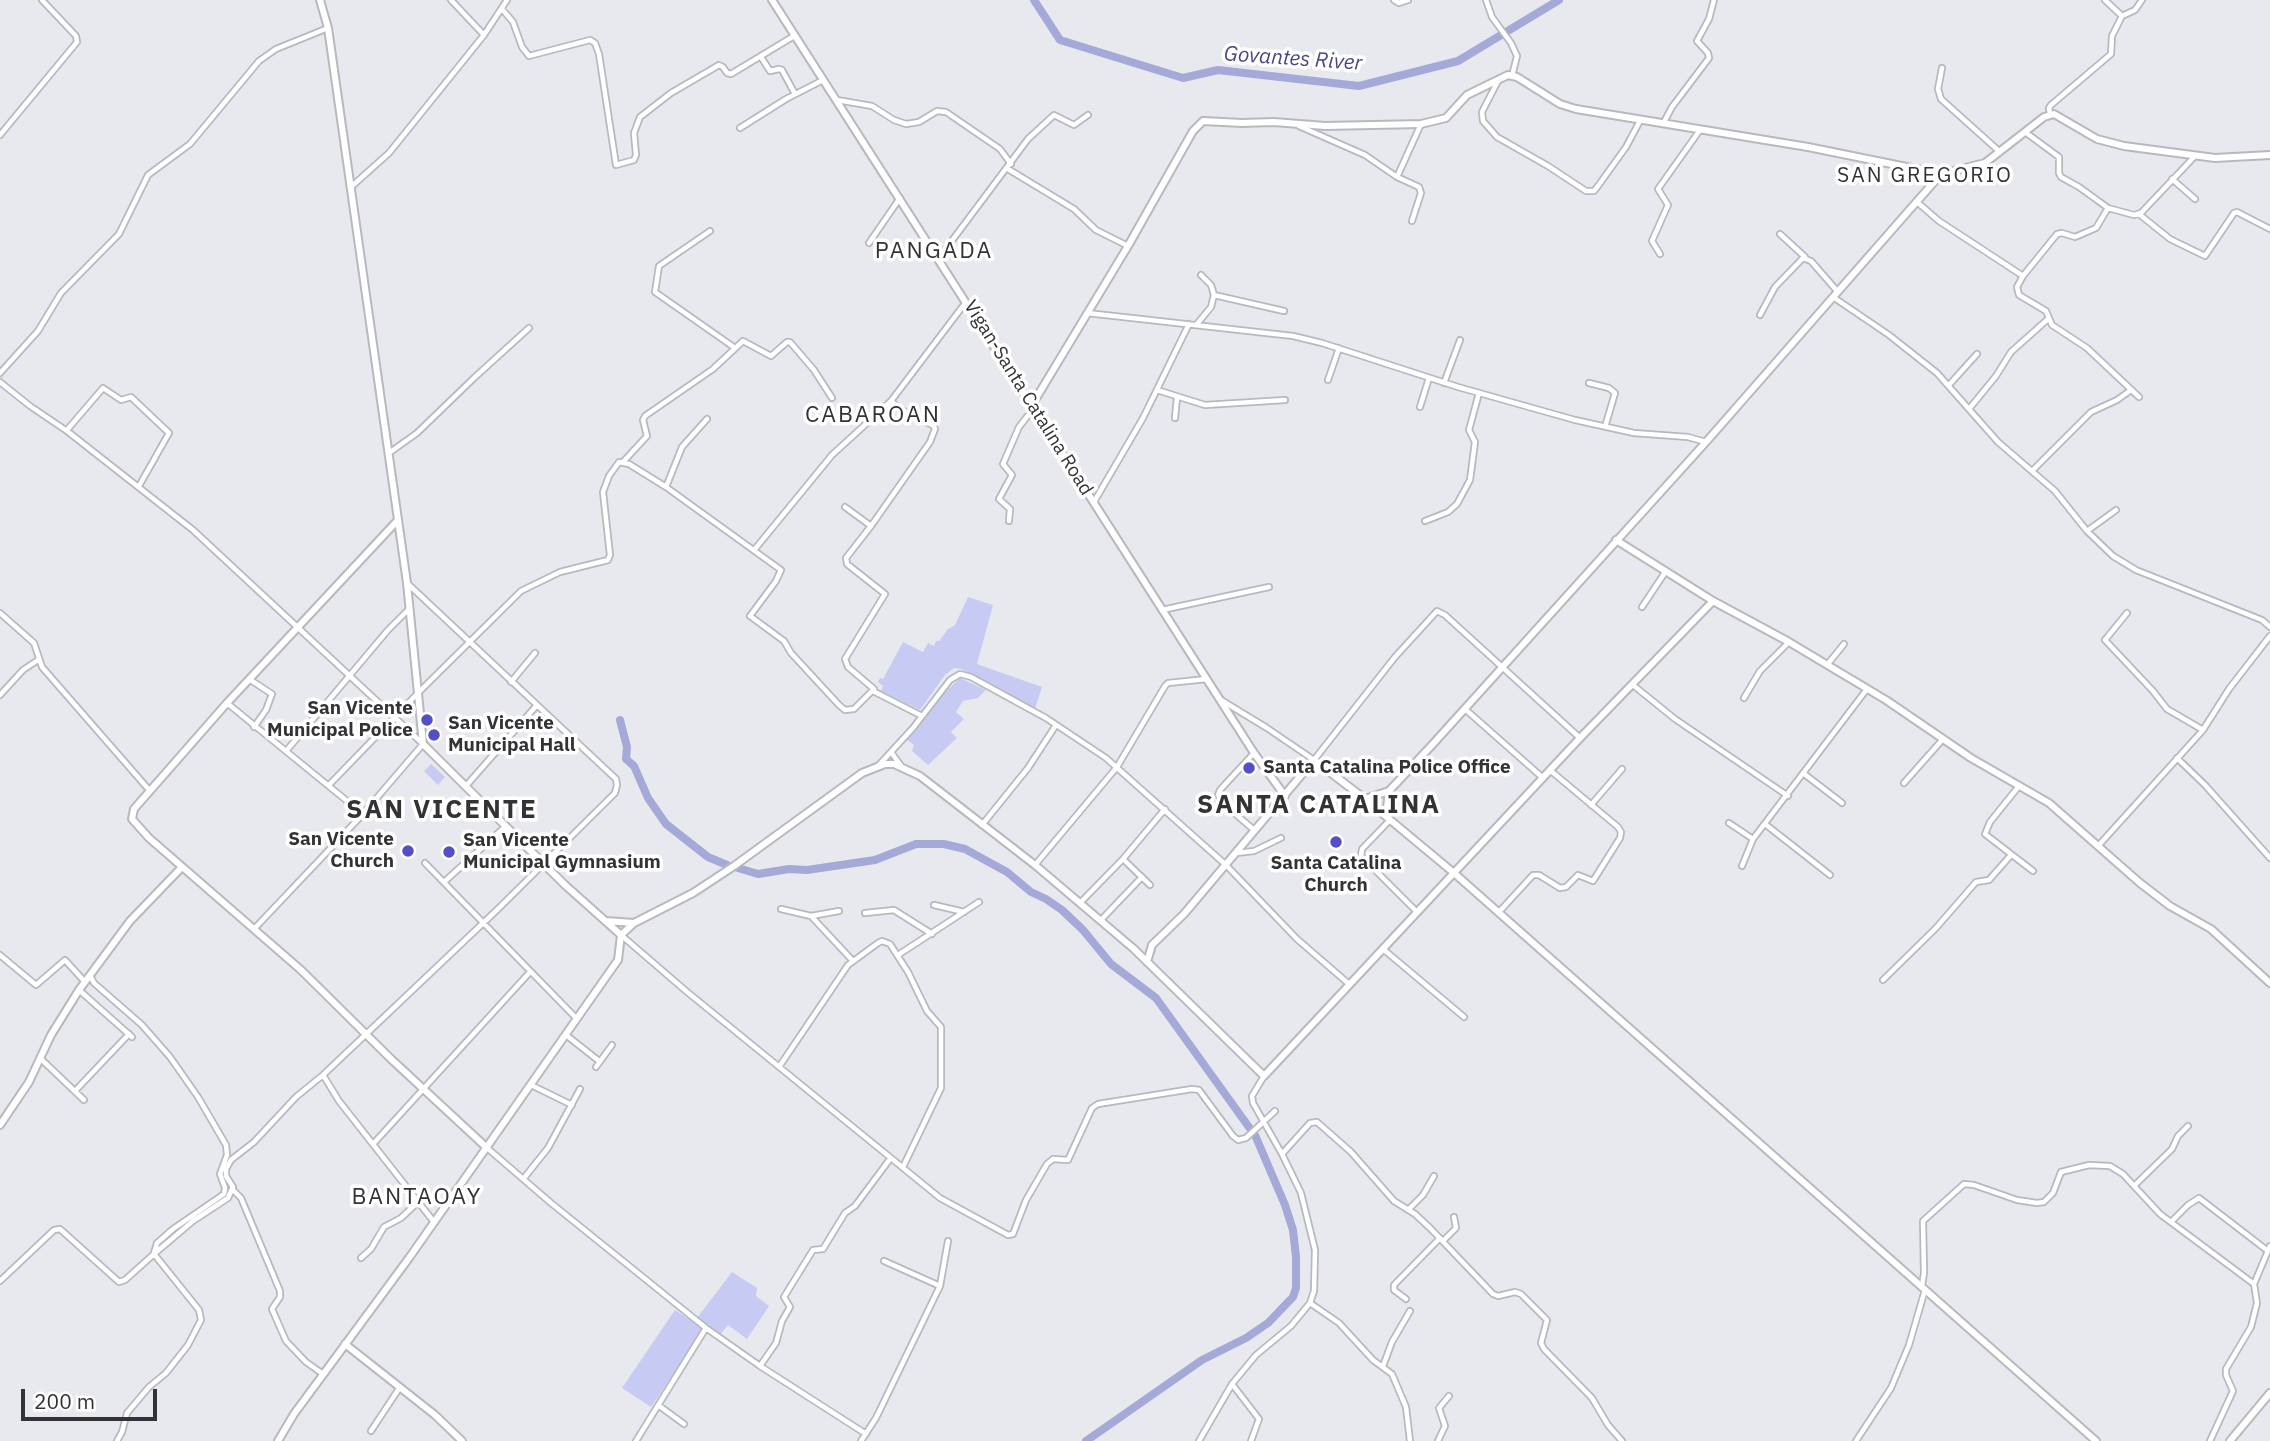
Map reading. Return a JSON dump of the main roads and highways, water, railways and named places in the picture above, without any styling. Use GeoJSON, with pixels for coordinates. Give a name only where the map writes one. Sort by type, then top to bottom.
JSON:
{"type":"FeatureCollection","features":[{"type":"Feature","properties":{"kind":"waterway","name":"Govantes River"},"geometry":{"type":"LineString","coordinates":[[1034,0],[1060,40],[1183,78],[1218,70],[1359,86],[1458,61],[1559,0]]}},
{"type":"Feature","properties":{"kind":"waterway"},"geometry":{"type":"LineString","coordinates":[[620,720],[627,747],[626,759],[634,766],[648,798],[666,824],[708,857],[727,865]]}},
{"type":"Feature","properties":{"kind":"waterway"},"geometry":{"type":"LineString","coordinates":[[738,868],[758,874],[789,869],[807,870],[875,860],[916,844],[944,844],[965,849],[1007,872],[1031,892],[1062,910],[1083,930],[1111,964],[1156,998],[1251,1130]]}},
{"type":"Feature","properties":{"kind":"waterway"},"geometry":{"type":"LineString","coordinates":[[1086,1441],[1202,1360],[1246,1338],[1268,1323],[1293,1297],[1296,1288],[1293,1230],[1255,1135]]}},
{"type":"Feature","properties":{"kind":"place","name":"San Vicente Municipal Police"},"geometry":{"type":"Point","coordinates":[427,720]}},
{"type":"Feature","properties":{"kind":"place","name":"San Vicente Municipal Hall"},"geometry":{"type":"Point","coordinates":[434,735]}},
{"type":"Feature","properties":{"kind":"place","name":"Santa Catalina Police Office"},"geometry":{"type":"Point","coordinates":[1249,768]}},
{"type":"Feature","properties":{"kind":"place","name":"Santa Catalina Church"},"geometry":{"type":"Point","coordinates":[1336,842]}},
{"type":"Feature","properties":{"kind":"place","name":"San Vicente Church"},"geometry":{"type":"Point","coordinates":[408,851]}},
{"type":"Feature","properties":{"kind":"place","name":"San Vicente Municipal Gymnasium"},"geometry":{"type":"Point","coordinates":[449,852]}},
{"type":"Feature","properties":{"kind":"district","name":"SAN GREGORIO"},"geometry":{"type":"Point","coordinates":[1925,176]}},
{"type":"Feature","properties":{"kind":"district","name":"PANGADA"},"geometry":{"type":"Point","coordinates":[934,251]}},
{"type":"Feature","properties":{"kind":"district","name":"CABAROAN"},"geometry":{"type":"Point","coordinates":[873,415]}},
{"type":"Feature","properties":{"kind":"district","name":"SANTA CATALINA"},"geometry":{"type":"Point","coordinates":[1319,805]}},
{"type":"Feature","properties":{"kind":"district","name":"SAN VICENTE"},"geometry":{"type":"Point","coordinates":[442,810]}},
{"type":"Feature","properties":{"kind":"district","name":"BANTAOAY"},"geometry":{"type":"Point","coordinates":[417,1197]}}]}
